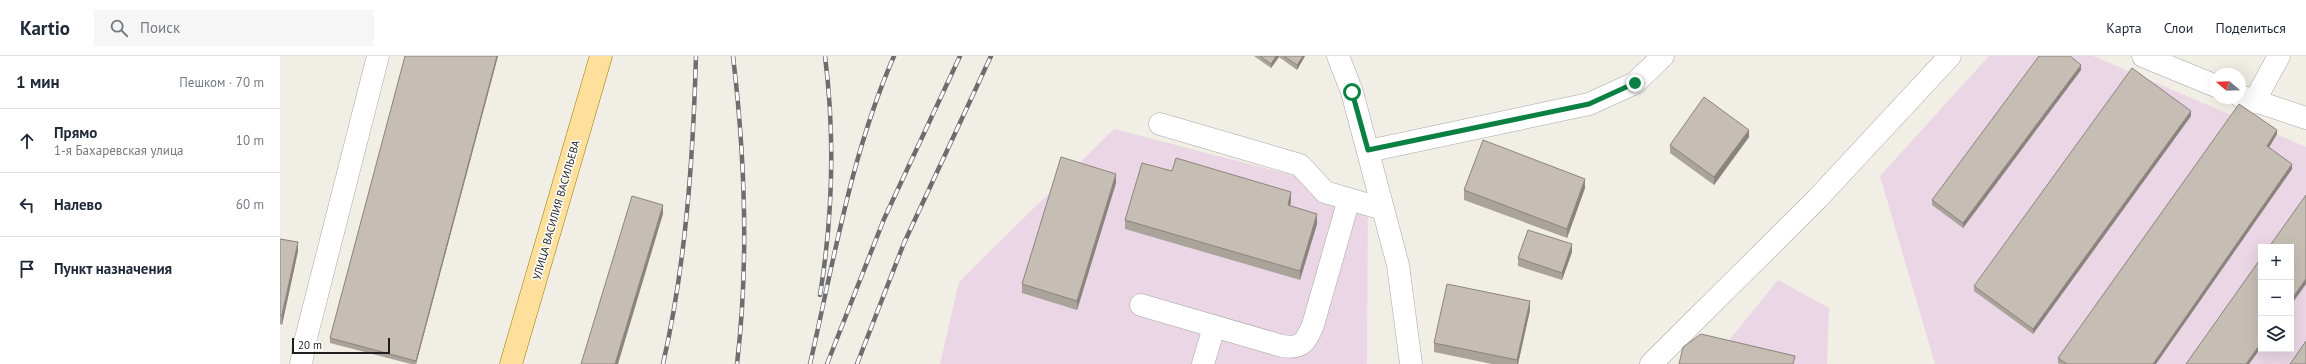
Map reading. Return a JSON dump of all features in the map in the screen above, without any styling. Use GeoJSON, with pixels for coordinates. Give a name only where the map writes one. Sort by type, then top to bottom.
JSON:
{"type":"FeatureCollection","features":[{"type":"Feature","properties":{"kind":"main road","name":"УЛИЦА ВАСИЛИЯ ВАСИЛЬЕВА"},"geometry":{"type":"LineString","coordinates":[[512,364],[601,56]]}},
{"type":"Feature","properties":{"kind":"street"},"geometry":{"type":"LineString","coordinates":[[302,364],[305,342],[378,56]]}},
{"type":"Feature","properties":{"kind":"street"},"geometry":{"type":"LineString","coordinates":[[1338,56],[1352,92],[1398,265],[1411,364]]}},
{"type":"Feature","properties":{"kind":"street"},"geometry":{"type":"LineString","coordinates":[[1368,150],[1589,104],[1635,83],[1663,56]]}},
{"type":"Feature","properties":{"kind":"street"},"geometry":{"type":"LineString","coordinates":[[1651,364],[1817,198],[1950,56]]}},
{"type":"Feature","properties":{"kind":"street"},"geometry":{"type":"LineString","coordinates":[[2144,56],[2210,84]]}},
{"type":"Feature","properties":{"kind":"street"},"geometry":{"type":"LineString","coordinates":[[2278,56],[2247,99],[2306,118]]}},
{"type":"Feature","properties":{"kind":"street"},"geometry":{"type":"LineString","coordinates":[[1160,124],[1300,165],[1325,192],[1384,208]]}},
{"type":"Feature","properties":{"kind":"street"},"geometry":{"type":"LineString","coordinates":[[1141,305],[1282,346],[1294,348],[1306,341],[1313,325],[1349,199]]}},
{"type":"Feature","properties":{"kind":"street"},"geometry":{"type":"LineString","coordinates":[[1203,364],[1214,326]]}},
{"type":"Feature","properties":{"kind":"shaded area"},"geometry":{"type":"Polygon","coordinates":[[[1989,56],[2093,56],[2306,147],[2306,364],[1935,364],[1880,176],[1989,56]]]}},
{"type":"Feature","properties":{"kind":"shaded area"},"geometry":{"type":"Polygon","coordinates":[[[1114,129],[1368,195],[1367,364],[940,364],[959,282],[1114,129]]]}},
{"type":"Feature","properties":{"kind":"shaded area"},"geometry":{"type":"Polygon","coordinates":[[[1778,280],[1829,308],[1827,364],[1710,364],[1778,280]]]}},
{"type":"Feature","properties":{"kind":"building"},"geometry":{"type":"Polygon","coordinates":[[[405,56],[497,56],[416,361],[330,338],[405,56]]]}},
{"type":"Feature","properties":{"kind":"building"},"geometry":{"type":"Polygon","coordinates":[[[1260,56],[1276,56],[1271,64],[1260,56]]]}},
{"type":"Feature","properties":{"kind":"building"},"geometry":{"type":"Polygon","coordinates":[[[1284,56],[1303,56],[1297,65],[1284,56]]]}},
{"type":"Feature","properties":{"kind":"building"},"geometry":{"type":"Polygon","coordinates":[[[2039,56],[2070,56],[2081,65],[1963,223],[1932,200],[2039,56]]]}},
{"type":"Feature","properties":{"kind":"building"},"geometry":{"type":"Polygon","coordinates":[[[2132,68],[2191,111],[2033,329],[1974,286],[2132,68]]]}},
{"type":"Feature","properties":{"kind":"building"},"geometry":{"type":"Polygon","coordinates":[[[1704,97],[1749,130],[1714,177],[1670,145],[1704,97]]]}},
{"type":"Feature","properties":{"kind":"building"},"geometry":{"type":"Polygon","coordinates":[[[2239,104],[2277,130],[2267,146],[2292,164],[2153,364],[2067,364],[2058,358],[2239,104]]]}},
{"type":"Feature","properties":{"kind":"building"},"geometry":{"type":"Polygon","coordinates":[[[1483,140],[1585,179],[1567,229],[1464,190],[1483,140]]]}},
{"type":"Feature","properties":{"kind":"building"},"geometry":{"type":"Polygon","coordinates":[[[1061,157],[1116,174],[1077,301],[1022,284],[1061,157]]]}},
{"type":"Feature","properties":{"kind":"building"},"geometry":{"type":"Polygon","coordinates":[[[1176,158],[1291,192],[1288,205],[1317,214],[1300,271],[1125,220],[1142,163],[1172,171],[1176,158]]]}},
{"type":"Feature","properties":{"kind":"building"},"geometry":{"type":"Polygon","coordinates":[[[2306,195],[2306,279],[2294,296],[2294,244],[2271,244],[2306,195]]]}},
{"type":"Feature","properties":{"kind":"building"},"geometry":{"type":"Polygon","coordinates":[[[632,196],[663,205],[615,364],[581,364],[632,196]]]}},
{"type":"Feature","properties":{"kind":"building"},"geometry":{"type":"Polygon","coordinates":[[[1528,230],[1572,244],[1562,273],[1518,258],[1528,230]]]}},
{"type":"Feature","properties":{"kind":"building"},"geometry":{"type":"Polygon","coordinates":[[[280,239],[298,242],[282,315],[280,315],[280,239]]]}},
{"type":"Feature","properties":{"kind":"building"},"geometry":{"type":"Polygon","coordinates":[[[2258,262],[2258,347],[2246,364],[2186,364],[2258,262]]]}},
{"type":"Feature","properties":{"kind":"building"},"geometry":{"type":"Polygon","coordinates":[[[1447,284],[1530,301],[1517,360],[1434,343],[1447,284]]]}},
{"type":"Feature","properties":{"kind":"building"},"geometry":{"type":"Polygon","coordinates":[[[1701,334],[1795,356],[1793,364],[1679,364],[1683,347],[1701,334]]]}},
{"type":"Feature","properties":{"kind":"building"},"geometry":{"type":"Polygon","coordinates":[[[2306,341],[2306,364],[2290,364],[2306,341]]]}},
{"type":"Feature","properties":{"kind":"railway"},"geometry":{"type":"LineString","coordinates":[[663,364],[671,326],[683,249],[693,133],[696,56]]}},
{"type":"Feature","properties":{"kind":"railway"},"geometry":{"type":"LineString","coordinates":[[733,56],[743,171],[744,210],[743,287],[737,364]]}},
{"type":"Feature","properties":{"kind":"railway"},"geometry":{"type":"LineString","coordinates":[[820,295],[828,235],[831,176],[830,116],[825,56]]}},
{"type":"Feature","properties":{"kind":"railway"},"geometry":{"type":"LineString","coordinates":[[810,364],[855,169],[879,93],[894,56]]}},
{"type":"Feature","properties":{"kind":"railway"},"geometry":{"type":"LineString","coordinates":[[827,364],[884,219],[960,56]]}},
{"type":"Feature","properties":{"kind":"railway"},"geometry":{"type":"LineString","coordinates":[[857,364],[904,243],[991,56]]}},
{"type":"Feature","properties":{"kind":"route"},"geometry":{"type":"LineString","coordinates":[[1352,92],[1368,150],[1589,104],[1635,83]]}}]}
